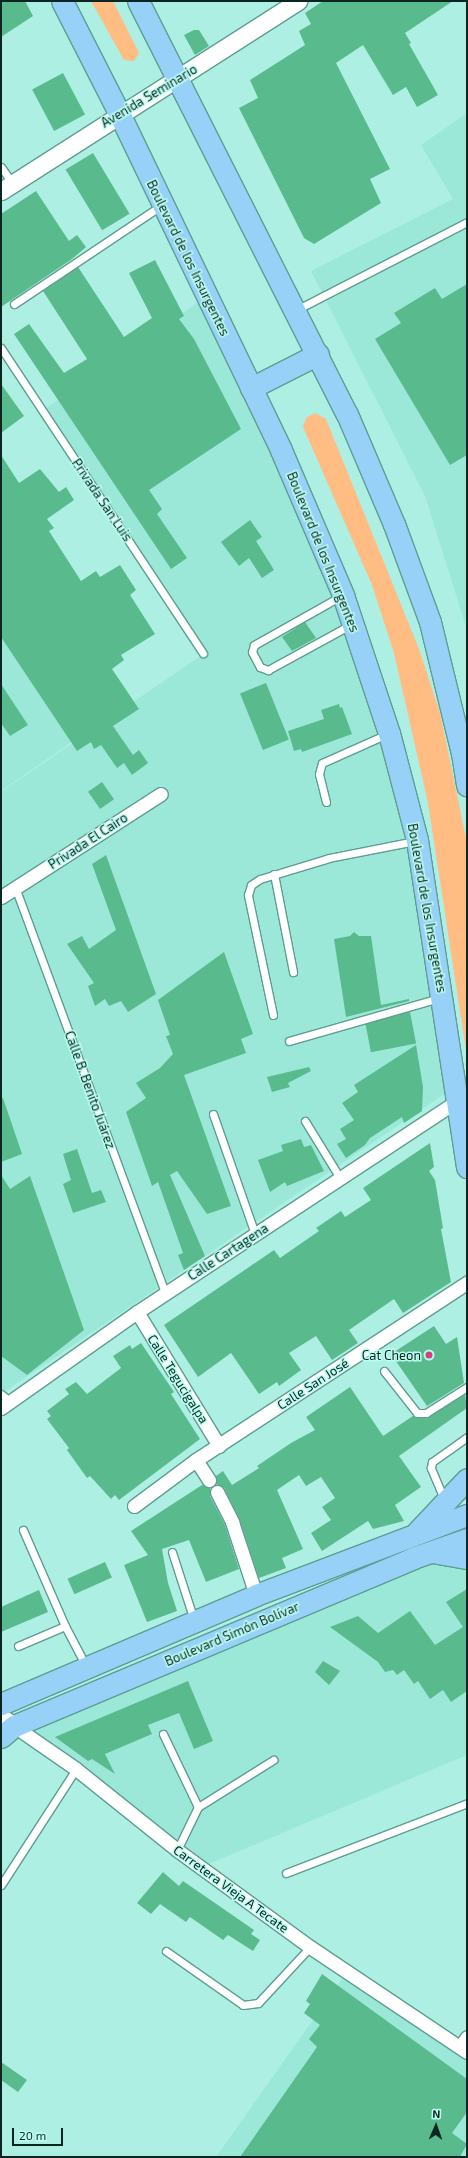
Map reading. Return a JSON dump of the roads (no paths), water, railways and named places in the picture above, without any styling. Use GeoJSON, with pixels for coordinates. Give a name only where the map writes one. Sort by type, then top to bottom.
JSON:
{"type":"FeatureCollection","features":[{"type":"Feature","properties":{"kind":"main road","name":"Boulevard de los Insurgentes"},"geometry":{"type":"LineString","coordinates":[[62,1],[119,113],[281,450],[343,595],[389,733],[417,840],[467,1167]]}},
{"type":"Feature","properties":{"kind":"main road"},"geometry":{"type":"LineString","coordinates":[[138,1],[180,79],[318,354],[347,414],[391,518],[430,622],[464,751],[467,786]]}},
{"type":"Feature","properties":{"kind":"main road"},"geometry":{"type":"LineString","coordinates":[[251,388],[318,354]]}},
{"type":"Feature","properties":{"kind":"main road"},"geometry":{"type":"LineString","coordinates":[[414,1535],[467,1478]]}},
{"type":"Feature","properties":{"kind":"main road","name":"Boulevard Simón Bolívar"},"geometry":{"type":"LineString","coordinates":[[1,1704],[86,1666],[195,1623],[256,1595],[467,1515]]}},
{"type":"Feature","properties":{"kind":"main road","name":"Boulevard Simón Bolívar"},"geometry":{"type":"LineString","coordinates":[[5,1726],[429,1552],[467,1539]]}},
{"type":"Feature","properties":{"kind":"main road"},"geometry":{"type":"LineString","coordinates":[[429,1552],[467,1558]]}},
{"type":"Feature","properties":{"kind":"street","name":"Avenida Seminario"},"geometry":{"type":"LineString","coordinates":[[7,187],[119,113],[180,79],[298,1]]}},
{"type":"Feature","properties":{"kind":"street","name":"Privada El Cairo"},"geometry":{"type":"LineString","coordinates":[[1,897],[161,794]]}},
{"type":"Feature","properties":{"kind":"street","name":"Calle Cartagena"},"geometry":{"type":"LineString","coordinates":[[4,1401],[457,1101]]}},
{"type":"Feature","properties":{"kind":"street","name":"Calle San José"},"geometry":{"type":"LineString","coordinates":[[134,1506],[196,1460],[220,1446],[467,1283]]}},
{"type":"Feature","properties":{"kind":"street","name":"Calle Tegucigalpa"},"geometry":{"type":"LineString","coordinates":[[137,1312],[220,1446]]}},
{"type":"Feature","properties":{"kind":"street"},"geometry":{"type":"LineString","coordinates":[[196,1460],[209,1480]]}},
{"type":"Feature","properties":{"kind":"street"},"geometry":{"type":"LineString","coordinates":[[217,1492],[232,1522],[256,1595]]}},
{"type":"Feature","properties":{"kind":"street","name":"Carretera Vieja A Tecate"},"geometry":{"type":"LineString","coordinates":[[5,1726],[76,1769],[177,1850],[310,1947],[465,2046]]}},
{"type":"Feature","properties":{"kind":"lane"},"geometry":{"type":"LineString","coordinates":[[1,167],[7,187]]}},
{"type":"Feature","properties":{"kind":"lane"},"geometry":{"type":"LineString","coordinates":[[14,304],[162,205]]}},
{"type":"Feature","properties":{"kind":"lane"},"geometry":{"type":"LineString","coordinates":[[296,310],[467,222]]}},
{"type":"Feature","properties":{"kind":"lane","name":"Privada San Luis"},"geometry":{"type":"LineString","coordinates":[[1,348],[203,653]]}},
{"type":"Feature","properties":{"kind":"lane"},"geometry":{"type":"LineString","coordinates":[[343,595],[254,645],[252,652],[260,667],[268,670],[353,624]]}},
{"type":"Feature","properties":{"kind":"lane"},"geometry":{"type":"LineString","coordinates":[[326,802],[319,774],[322,763],[389,733]]}},
{"type":"Feature","properties":{"kind":"lane"},"geometry":{"type":"LineString","coordinates":[[273,1015],[248,895],[251,884],[274,874],[329,858],[417,840]]}},
{"type":"Feature","properties":{"kind":"lane"},"geometry":{"type":"LineString","coordinates":[[274,874],[293,972]]}},
{"type":"Feature","properties":{"kind":"lane","name":"Calle B. Benito Juárez"},"geometry":{"type":"LineString","coordinates":[[15,888],[165,1293]]}},
{"type":"Feature","properties":{"kind":"lane"},"geometry":{"type":"LineString","coordinates":[[289,1041],[441,997]]}},
{"type":"Feature","properties":{"kind":"lane"},"geometry":{"type":"LineString","coordinates":[[213,1114],[255,1234]]}},
{"type":"Feature","properties":{"kind":"lane"},"geometry":{"type":"LineString","coordinates":[[305,1121],[340,1178]]}},
{"type":"Feature","properties":{"kind":"lane"},"geometry":{"type":"LineString","coordinates":[[384,1371],[417,1413],[426,1413],[467,1387]]}},
{"type":"Feature","properties":{"kind":"lane"},"geometry":{"type":"LineString","coordinates":[[445,1501],[431,1468],[432,1462],[467,1437]]}},
{"type":"Feature","properties":{"kind":"lane"},"geometry":{"type":"LineString","coordinates":[[23,1530],[65,1626],[86,1666]]}},
{"type":"Feature","properties":{"kind":"lane"},"geometry":{"type":"LineString","coordinates":[[172,1552],[195,1623]]}},
{"type":"Feature","properties":{"kind":"lane"},"geometry":{"type":"LineString","coordinates":[[18,1646],[65,1626]]}},
{"type":"Feature","properties":{"kind":"lane"},"geometry":{"type":"LineString","coordinates":[[163,1734],[198,1807]]}},
{"type":"Feature","properties":{"kind":"lane"},"geometry":{"type":"LineString","coordinates":[[177,1850],[198,1807],[273,1760]]}},
{"type":"Feature","properties":{"kind":"lane"},"geometry":{"type":"LineString","coordinates":[[1,1885],[76,1769]]}},
{"type":"Feature","properties":{"kind":"lane"},"geometry":{"type":"LineString","coordinates":[[286,1873],[467,1803]]}},
{"type":"Feature","properties":{"kind":"lane"},"geometry":{"type":"LineString","coordinates":[[166,1951],[243,2005],[258,2003],[310,1947]]}},
{"type":"Feature","properties":{"kind":"place","name":"Cat Cheon"},"geometry":{"type":"Point","coordinates":[429,1355]}}]}
